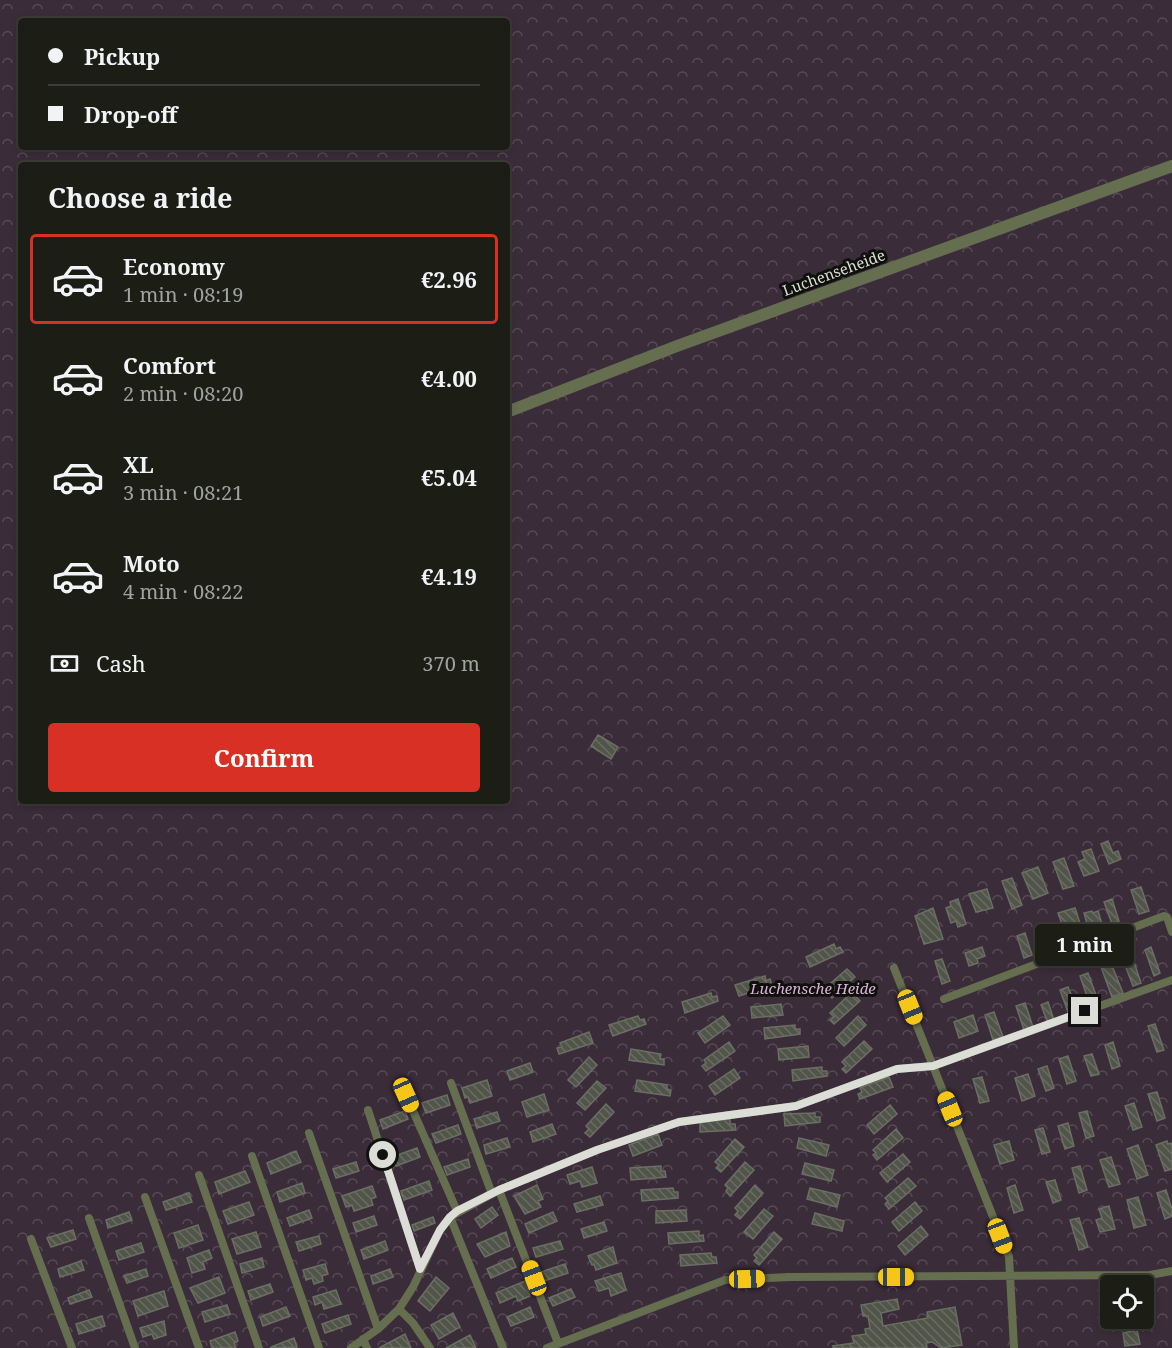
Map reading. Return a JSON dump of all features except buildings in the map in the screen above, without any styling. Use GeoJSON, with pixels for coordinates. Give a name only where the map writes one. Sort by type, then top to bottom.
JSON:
{"type":"FeatureCollection","features":[{"type":"Feature","properties":{"kind":"street","name":"Luchenseheide"},"geometry":{"type":"LineString","coordinates":[[510,411],[688,342],[1172,166]]}},
{"type":"Feature","properties":{"kind":"lane"},"geometry":{"type":"LineString","coordinates":[[944,999],[1164,916],[1167,917],[1172,932]]}},
{"type":"Feature","properties":{"kind":"lane"},"geometry":{"type":"LineString","coordinates":[[894,968],[1008,1257],[1014,1348]]}},
{"type":"Feature","properties":{"kind":"lane"},"geometry":{"type":"LineString","coordinates":[[351,1348],[378,1329],[399,1309],[440,1230],[454,1214],[496,1192],[597,1150],[679,1122],[796,1106],[897,1069],[933,1066],[1172,980]]}},
{"type":"Feature","properties":{"kind":"lane"},"geometry":{"type":"LineString","coordinates":[[451,1083],[558,1343]]}},
{"type":"Feature","properties":{"kind":"lane"},"geometry":{"type":"LineString","coordinates":[[406,1095],[454,1214],[502,1348]]}},
{"type":"Feature","properties":{"kind":"lane"},"geometry":{"type":"LineString","coordinates":[[368,1110],[420,1269]]}},
{"type":"Feature","properties":{"kind":"lane"},"geometry":{"type":"LineString","coordinates":[[309,1133],[378,1329]]}},
{"type":"Feature","properties":{"kind":"lane"},"geometry":{"type":"LineString","coordinates":[[252,1156],[319,1348]]}},
{"type":"Feature","properties":{"kind":"lane"},"geometry":{"type":"LineString","coordinates":[[199,1175],[259,1348]]}},
{"type":"Feature","properties":{"kind":"lane"},"geometry":{"type":"LineString","coordinates":[[145,1197],[199,1348]]}},
{"type":"Feature","properties":{"kind":"lane"},"geometry":{"type":"LineString","coordinates":[[88,1218],[135,1348]]}},
{"type":"Feature","properties":{"kind":"lane"},"geometry":{"type":"LineString","coordinates":[[31,1239],[72,1348]]}},
{"type":"Feature","properties":{"kind":"lane"},"geometry":{"type":"LineString","coordinates":[[547,1348],[725,1280],[791,1277],[1150,1275],[1172,1271]]}},
{"type":"Feature","properties":{"kind":"lane"},"geometry":{"type":"LineString","coordinates":[[399,1309],[413,1323],[430,1348]]}},
{"type":"Feature","properties":{"kind":"lane"},"geometry":{"type":"LineString","coordinates":[[363,1338],[367,1348]]}},
{"type":"Feature","properties":{"kind":"green space","name":"Luchensche Heide"},"geometry":{"type":"Polygon","coordinates":[[[0,0],[1172,0],[1172,1348],[0,1348],[0,0]]]}},
{"type":"Feature","properties":{"kind":"route"},"geometry":{"type":"LineString","coordinates":[[383,1155],[420,1269],[440,1230],[457,1211],[499,1190],[597,1150],[679,1122],[796,1106],[897,1069],[933,1066],[1085,1011]]}}]}
